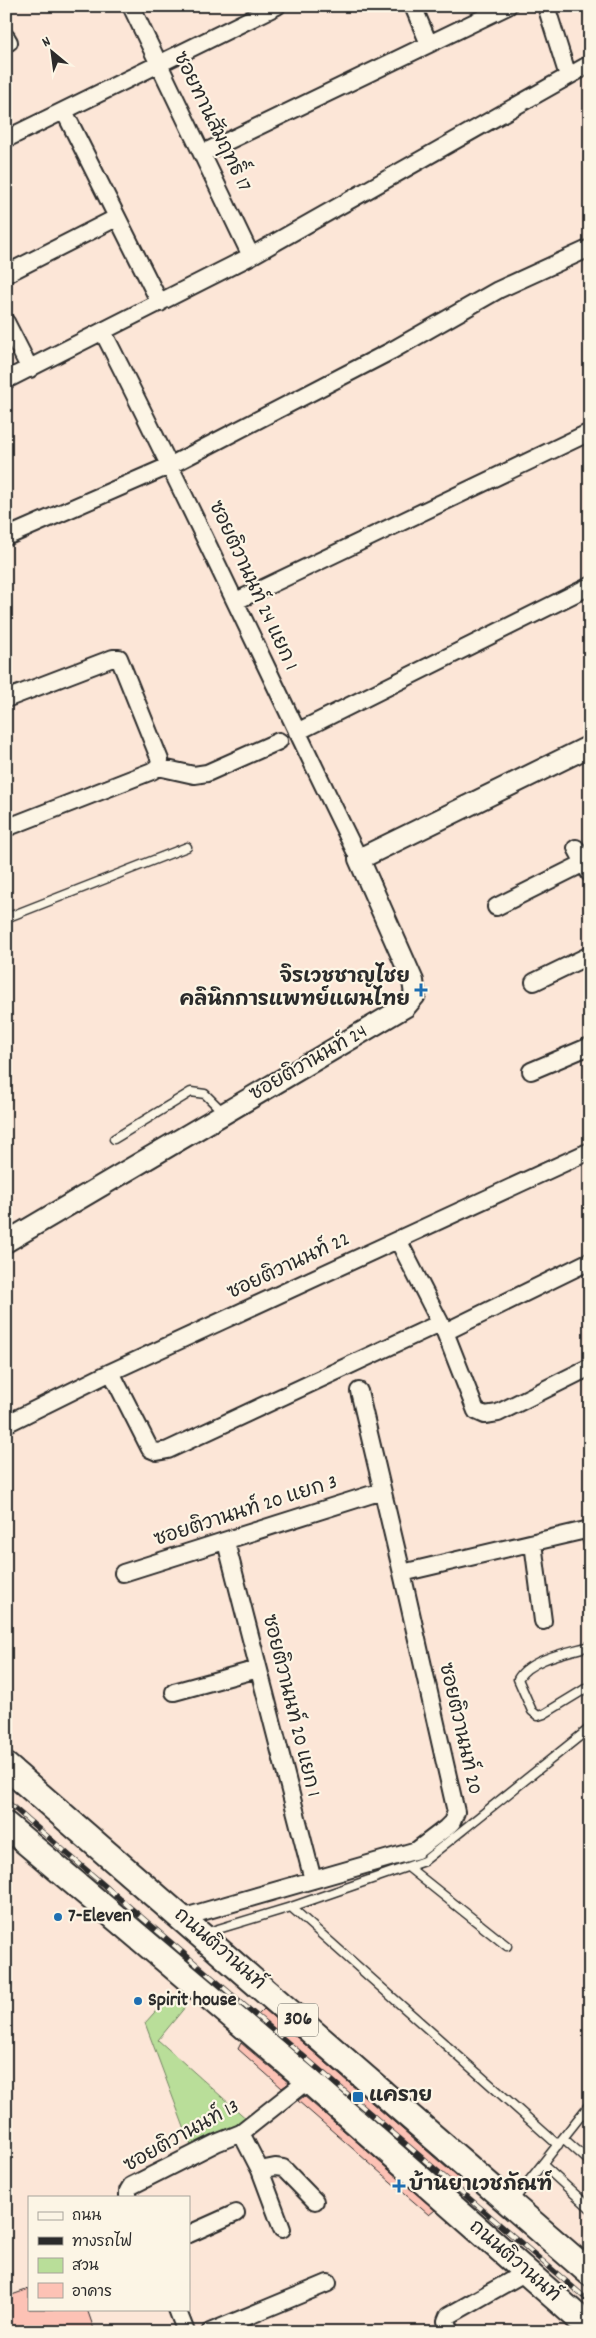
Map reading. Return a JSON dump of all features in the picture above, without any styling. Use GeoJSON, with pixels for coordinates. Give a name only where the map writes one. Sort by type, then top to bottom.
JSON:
{"type":"FeatureCollection","features":[{"type":"Feature","properties":{"kind":"main road","name":"ถนนติวานนท์"},"geometry":{"type":"LineString","coordinates":[[6,1766],[590,2273]]}},
{"type":"Feature","properties":{"kind":"main road","name":"ถนนติวานนท์"},"geometry":{"type":"LineString","coordinates":[[6,1825],[308,2080],[590,2328]]}},
{"type":"Feature","properties":{"kind":"street","name":"ซอยทานสัมฤทธิ์ 17"},"geometry":{"type":"LineString","coordinates":[[131,6],[252,256]]}},
{"type":"Feature","properties":{"kind":"street"},"geometry":{"type":"LineString","coordinates":[[6,139],[277,6]]}},
{"type":"Feature","properties":{"kind":"street"},"geometry":{"type":"LineString","coordinates":[[414,6],[429,44]]}},
{"type":"Feature","properties":{"kind":"street"},"geometry":{"type":"LineString","coordinates":[[203,153],[508,6]]}},
{"type":"Feature","properties":{"kind":"street"},"geometry":{"type":"LineString","coordinates":[[546,6],[568,76]]}},
{"type":"Feature","properties":{"kind":"street"},"geometry":{"type":"LineString","coordinates":[[6,380],[252,256],[590,64]]}},
{"type":"Feature","properties":{"kind":"street"},"geometry":{"type":"LineString","coordinates":[[64,111],[160,303]]}},
{"type":"Feature","properties":{"kind":"street"},"geometry":{"type":"LineString","coordinates":[[6,274],[116,218]]}},
{"type":"Feature","properties":{"kind":"street"},"geometry":{"type":"LineString","coordinates":[[6,537],[171,465],[392,351],[498,290],[590,248]]}},
{"type":"Feature","properties":{"kind":"street"},"geometry":{"type":"LineString","coordinates":[[6,322],[30,369]]}},
{"type":"Feature","properties":{"kind":"street","name":"ซอยติวานนท์ 24 แยก 1"},"geometry":{"type":"LineString","coordinates":[[103,332],[171,465],[359,859]]}},
{"type":"Feature","properties":{"kind":"street"},"geometry":{"type":"LineString","coordinates":[[236,601],[590,432]]}},
{"type":"Feature","properties":{"kind":"street"},"geometry":{"type":"LineString","coordinates":[[297,732],[590,586]]}},
{"type":"Feature","properties":{"kind":"street"},"geometry":{"type":"LineString","coordinates":[[6,699],[113,658],[119,658],[160,760],[158,767],[152,771],[6,828]]}},
{"type":"Feature","properties":{"kind":"street"},"geometry":{"type":"LineString","coordinates":[[158,767],[194,775],[207,773],[279,741]]}},
{"type":"Feature","properties":{"kind":"street"},"geometry":{"type":"LineString","coordinates":[[359,859],[590,746]]}},
{"type":"Feature","properties":{"kind":"street"},"geometry":{"type":"LineString","coordinates":[[496,907],[587,869],[576,848]]}},
{"type":"Feature","properties":{"kind":"street","name":"ซอยติวานนท์ 24"},"geometry":{"type":"LineString","coordinates":[[6,1242],[405,1007],[415,995],[413,981],[359,859]]}},
{"type":"Feature","properties":{"kind":"street"},"geometry":{"type":"LineString","coordinates":[[534,982],[590,955]]}},
{"type":"Feature","properties":{"kind":"street"},"geometry":{"type":"LineString","coordinates":[[531,1071],[590,1046]]}},
{"type":"Feature","properties":{"kind":"street","name":"ซอยติวานนท์ 22"},"geometry":{"type":"LineString","coordinates":[[6,1424],[111,1372],[590,1151]]}},
{"type":"Feature","properties":{"kind":"street"},"geometry":{"type":"LineString","coordinates":[[398,1240],[442,1327],[476,1411],[485,1415],[498,1413],[590,1367]]}},
{"type":"Feature","properties":{"kind":"street"},"geometry":{"type":"LineString","coordinates":[[111,1372],[150,1449],[157,1452],[168,1450],[590,1261]]}},
{"type":"Feature","properties":{"kind":"street","name":"ซอยติวานนท์ 20"},"geometry":{"type":"LineString","coordinates":[[182,1918],[417,1850],[446,1828],[452,1822],[456,1812],[402,1573],[358,1391]]}},
{"type":"Feature","properties":{"kind":"street","name":"ซอยติวานนท์ 20 แยก 3"},"geometry":{"type":"LineString","coordinates":[[123,1573],[226,1542],[382,1491]]}},
{"type":"Feature","properties":{"kind":"street"},"geometry":{"type":"LineString","coordinates":[[402,1573],[587,1530]]}},
{"type":"Feature","properties":{"kind":"street","name":"ซอยติวานนท์ 20 แยก 1"},"geometry":{"type":"LineString","coordinates":[[226,1542],[313,1880]]}},
{"type":"Feature","properties":{"kind":"street"},"geometry":{"type":"LineString","coordinates":[[532,1542],[543,1622]]}},
{"type":"Feature","properties":{"kind":"street"},"geometry":{"type":"LineString","coordinates":[[174,1692],[258,1669]]}},
{"type":"Feature","properties":{"kind":"street","name":"ซอยติวานนท์ 13"},"geometry":{"type":"LineString","coordinates":[[128,2196],[131,2186],[216,2143],[241,2133],[308,2080]]}},
{"type":"Feature","properties":{"kind":"street"},"geometry":{"type":"LineString","coordinates":[[241,2133],[260,2170],[282,2229]]}},
{"type":"Feature","properties":{"kind":"street"},"geometry":{"type":"LineString","coordinates":[[260,2170],[275,2167],[283,2168],[315,2201]]}},
{"type":"Feature","properties":{"kind":"street"},"geometry":{"type":"LineString","coordinates":[[190,2234],[236,2213]]}},
{"type":"Feature","properties":{"kind":"street"},"geometry":{"type":"LineString","coordinates":[[450,2332],[446,2321],[448,2316],[526,2272]]}},
{"type":"Feature","properties":{"kind":"street"},"geometry":{"type":"LineString","coordinates":[[210,2332],[328,2283]]}},
{"type":"Feature","properties":{"kind":"street"},"geometry":{"type":"LineString","coordinates":[[177,2310],[186,2332]]}},
{"type":"Feature","properties":{"kind":"lane"},"geometry":{"type":"LineString","coordinates":[[6,918],[188,847]]}},
{"type":"Feature","properties":{"kind":"lane"},"geometry":{"type":"LineString","coordinates":[[114,1139],[191,1092],[205,1094],[224,1114]]}},
{"type":"Feature","properties":{"kind":"lane"},"geometry":{"type":"LineString","coordinates":[[587,1530],[590,1552]]}},
{"type":"Feature","properties":{"kind":"lane"},"geometry":{"type":"LineString","coordinates":[[590,1646],[559,1654],[528,1667],[518,1679],[532,1711],[538,1716],[590,1686]]}},
{"type":"Feature","properties":{"kind":"lane"},"geometry":{"type":"LineString","coordinates":[[201,1935],[424,1861],[590,1728]]}},
{"type":"Feature","properties":{"kind":"lane"},"geometry":{"type":"LineString","coordinates":[[408,1867],[507,1946]]}},
{"type":"Feature","properties":{"kind":"lane"},"geometry":{"type":"LineString","coordinates":[[290,1907],[561,2141],[590,2162]]}},
{"type":"Feature","properties":{"kind":"lane"},"geometry":{"type":"LineString","coordinates":[[510,2204],[590,2104]]}},
{"type":"Feature","properties":{"kind":"lane"},"geometry":{"type":"LineString","coordinates":[[543,2165],[590,2208]]}},
{"type":"Feature","properties":{"kind":"green space"},"geometry":{"type":"Polygon","coordinates":[[[171,1994],[186,2006],[158,2040],[249,2121],[191,2146],[145,2023],[171,1994]]]}},
{"type":"Feature","properties":{"kind":"building"},"geometry":{"type":"Polygon","coordinates":[[[264,2009],[463,2182],[458,2190],[456,2191],[256,2017],[264,2009]]]}},
{"type":"Feature","properties":{"kind":"building"},"geometry":{"type":"Polygon","coordinates":[[[241,2043],[289,2083],[282,2088],[238,2049],[241,2043]]]}},
{"type":"Feature","properties":{"kind":"building"},"geometry":{"type":"Polygon","coordinates":[[[304,2096],[435,2210],[429,2215],[298,2101],[304,2096]]]}},
{"type":"Feature","properties":{"kind":"building"},"geometry":{"type":"Polygon","coordinates":[[[28,2289],[28,2310],[87,2310],[95,2332],[6,2332],[6,2297],[28,2289]]]}},
{"type":"Feature","properties":{"kind":"railway"},"geometry":{"type":"LineString","coordinates":[[6,1801],[590,2302]]}},
{"type":"Feature","properties":{"kind":"place","name":"จิรเวชชาญไชย คลินิกการแพทย์แผนไทย"},"geometry":{"type":"Point","coordinates":[421,990]}},
{"type":"Feature","properties":{"kind":"place","name":"7-Eleven"},"geometry":{"type":"Point","coordinates":[58,1917]}},
{"type":"Feature","properties":{"kind":"place","name":"Spirit house"},"geometry":{"type":"Point","coordinates":[138,2001]}},
{"type":"Feature","properties":{"kind":"place","name":"แคราย"},"geometry":{"type":"Point","coordinates":[358,2097]}},
{"type":"Feature","properties":{"kind":"place","name":"บ้านยาเวชภัณฑ์"},"geometry":{"type":"Point","coordinates":[399,2186]}}]}
